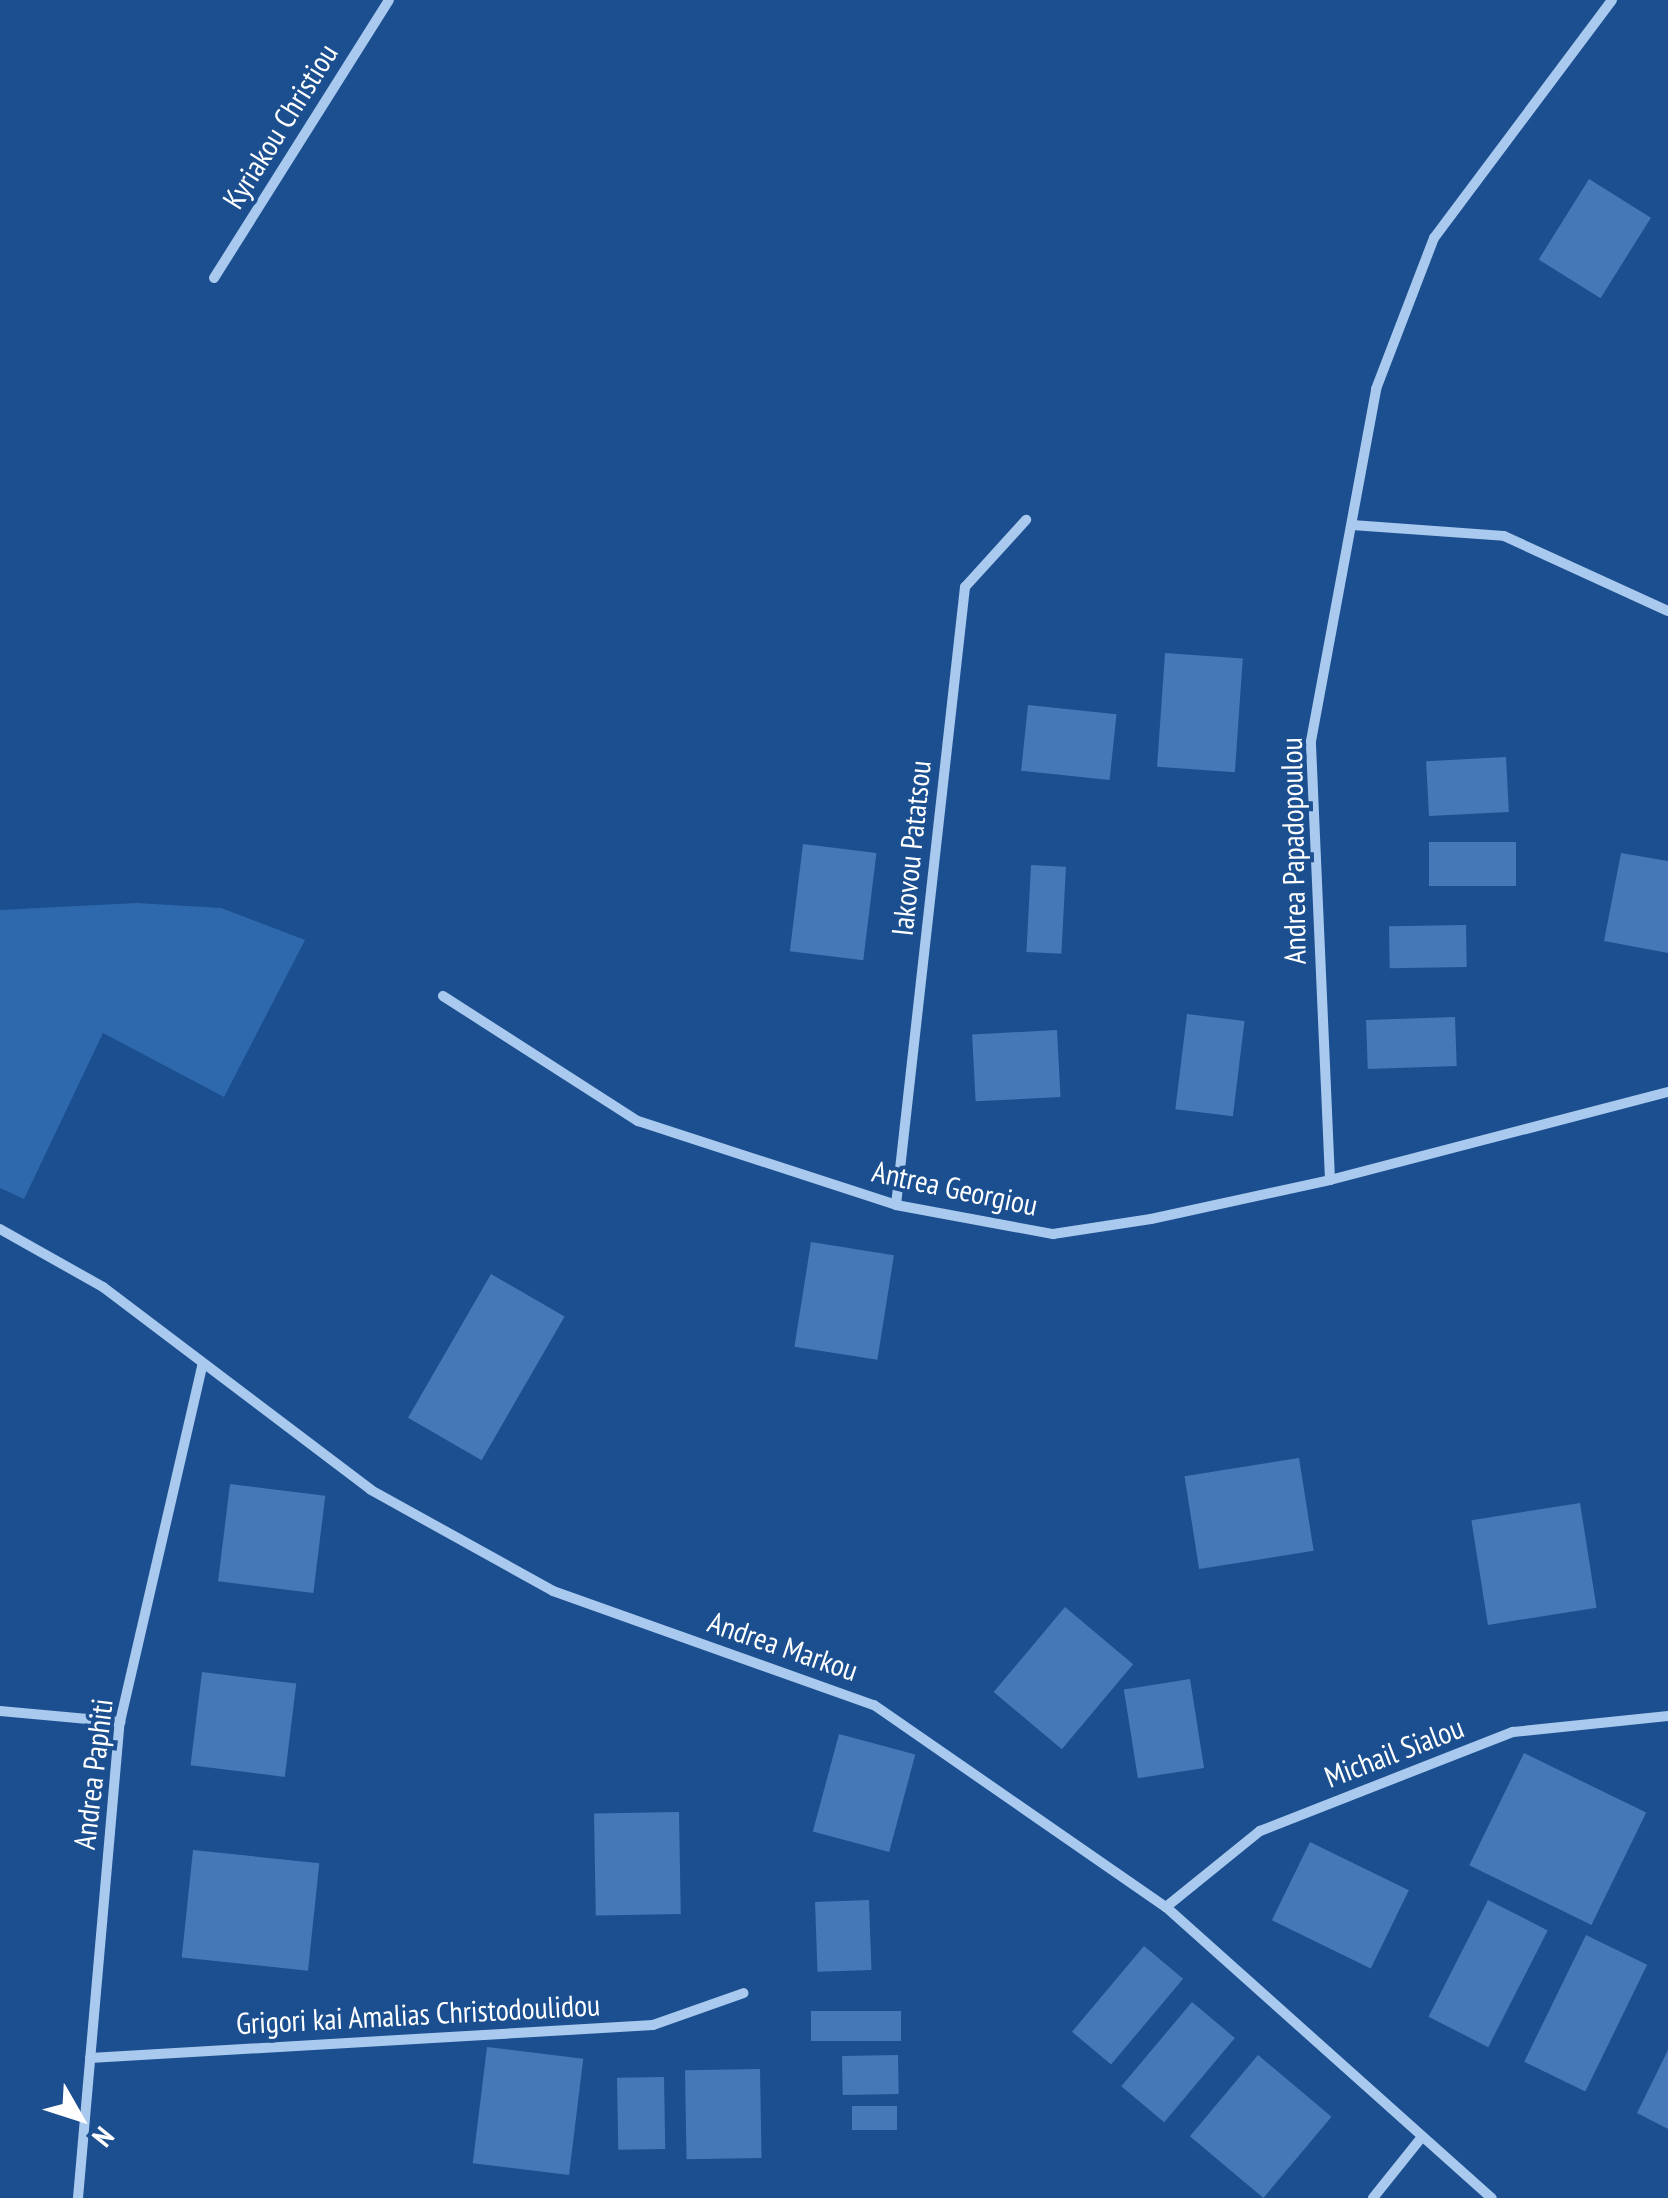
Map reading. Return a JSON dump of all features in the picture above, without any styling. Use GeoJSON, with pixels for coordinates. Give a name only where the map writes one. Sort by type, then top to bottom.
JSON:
{"type":"FeatureCollection","features":[{"type":"Feature","properties":{"kind":"street","name":"Kyriakou Christiou"},"geometry":{"type":"LineString","coordinates":[[214,278],[389,0]]}},
{"type":"Feature","properties":{"kind":"street","name":"Andrea Papadopoulou"},"geometry":{"type":"LineString","coordinates":[[1330,1180],[1312,741],[1376,389],[1434,238],[1612,0]]}},
{"type":"Feature","properties":{"kind":"street","name":"Iakovou Patatsou"},"geometry":{"type":"LineString","coordinates":[[896,1205],[965,587],[1026,520]]}},
{"type":"Feature","properties":{"kind":"street"},"geometry":{"type":"LineString","coordinates":[[1352,525],[1504,536],[1668,610]]}},
{"type":"Feature","properties":{"kind":"street","name":"Antrea Georgiou"},"geometry":{"type":"LineString","coordinates":[[443,996],[638,1121],[896,1205],[1053,1234],[1151,1220],[1330,1180],[1668,1092]]}},
{"type":"Feature","properties":{"kind":"street","name":"Andrea Markou"},"geometry":{"type":"LineString","coordinates":[[0,1228],[102,1287],[372,1490],[553,1591],[874,1705],[1166,1907],[1492,2198]]}},
{"type":"Feature","properties":{"kind":"street","name":"Andrea Paphiti"},"geometry":{"type":"LineString","coordinates":[[78,2198],[120,1722],[203,1363]]}},
{"type":"Feature","properties":{"kind":"street"},"geometry":{"type":"LineString","coordinates":[[0,1711],[120,1722]]}},
{"type":"Feature","properties":{"kind":"street","name":"Michail Sialou"},"geometry":{"type":"LineString","coordinates":[[1166,1907],[1260,1831],[1513,1732],[1668,1716]]}},
{"type":"Feature","properties":{"kind":"street","name":"Grigori kai Amalias Christodoulidou"},"geometry":{"type":"LineString","coordinates":[[90,2058],[653,2025],[744,1993]]}},
{"type":"Feature","properties":{"kind":"street"},"geometry":{"type":"LineString","coordinates":[[1373,2198],[1421,2138]]}},
{"type":"Feature","properties":{"kind":"shaded area"},"geometry":{"type":"Polygon","coordinates":[[[137,903],[221,908],[305,940],[224,1097],[103,1033],[24,1199],[0,1188],[0,910],[137,903]]]}},
{"type":"Feature","properties":{"kind":"building"},"geometry":{"type":"Polygon","coordinates":[[[1589,179],[1651,218],[1601,298],[1539,260],[1589,179]]]}},
{"type":"Feature","properties":{"kind":"building"},"geometry":{"type":"Polygon","coordinates":[[[1165,653],[1243,658],[1235,772],[1157,767],[1165,653]]]}},
{"type":"Feature","properties":{"kind":"building"},"geometry":{"type":"Polygon","coordinates":[[[1028,705],[1117,714],[1110,780],[1021,771],[1028,705]]]}},
{"type":"Feature","properties":{"kind":"building"},"geometry":{"type":"Polygon","coordinates":[[[1506,757],[1509,812],[1429,816],[1426,761],[1506,757]]]}},
{"type":"Feature","properties":{"kind":"building"},"geometry":{"type":"Polygon","coordinates":[[[1429,842],[1516,842],[1516,886],[1429,886],[1429,842]]]}},
{"type":"Feature","properties":{"kind":"building"},"geometry":{"type":"Polygon","coordinates":[[[803,844],[876,853],[863,960],[790,951],[803,844]]]}},
{"type":"Feature","properties":{"kind":"building"},"geometry":{"type":"Polygon","coordinates":[[[1621,853],[1668,861],[1668,953],[1604,941],[1621,853]]]}},
{"type":"Feature","properties":{"kind":"building"},"geometry":{"type":"Polygon","coordinates":[[[1031,865],[1066,867],[1061,954],[1026,952],[1031,865]]]}},
{"type":"Feature","properties":{"kind":"building"},"geometry":{"type":"Polygon","coordinates":[[[1466,925],[1467,967],[1390,968],[1389,926],[1466,925]]]}},
{"type":"Feature","properties":{"kind":"building"},"geometry":{"type":"Polygon","coordinates":[[[1187,1014],[1245,1021],[1233,1116],[1175,1109],[1187,1014]]]}},
{"type":"Feature","properties":{"kind":"building"},"geometry":{"type":"Polygon","coordinates":[[[1455,1017],[1457,1066],[1368,1069],[1366,1020],[1455,1017]]]}},
{"type":"Feature","properties":{"kind":"building"},"geometry":{"type":"Polygon","coordinates":[[[1057,1030],[1061,1097],[976,1101],[972,1034],[1057,1030]]]}},
{"type":"Feature","properties":{"kind":"building"},"geometry":{"type":"Polygon","coordinates":[[[811,1242],[894,1255],[877,1360],[794,1347],[811,1242]]]}},
{"type":"Feature","properties":{"kind":"building"},"geometry":{"type":"Polygon","coordinates":[[[491,1274],[565,1316],[482,1460],[408,1418],[491,1274]]]}},
{"type":"Feature","properties":{"kind":"building"},"geometry":{"type":"Polygon","coordinates":[[[1299,1458],[1314,1551],[1199,1569],[1184,1476],[1299,1458]]]}},
{"type":"Feature","properties":{"kind":"building"},"geometry":{"type":"Polygon","coordinates":[[[230,1484],[325,1496],[313,1593],[218,1581],[230,1484]]]}},
{"type":"Feature","properties":{"kind":"building"},"geometry":{"type":"Polygon","coordinates":[[[1580,1503],[1597,1608],[1488,1625],[1471,1520],[1580,1503]]]}},
{"type":"Feature","properties":{"kind":"building"},"geometry":{"type":"Polygon","coordinates":[[[1065,1607],[1133,1664],[1062,1749],[994,1692],[1065,1607]]]}},
{"type":"Feature","properties":{"kind":"building"},"geometry":{"type":"Polygon","coordinates":[[[202,1672],[296,1684],[285,1777],[191,1765],[202,1672]]]}},
{"type":"Feature","properties":{"kind":"building"},"geometry":{"type":"Polygon","coordinates":[[[1190,1679],[1204,1768],[1138,1778],[1124,1689],[1190,1679]]]}},
{"type":"Feature","properties":{"kind":"building"},"geometry":{"type":"Polygon","coordinates":[[[839,1734],[915,1754],[889,1852],[813,1832],[839,1734]]]}},
{"type":"Feature","properties":{"kind":"building"},"geometry":{"type":"Polygon","coordinates":[[[1524,1753],[1646,1813],[1591,1925],[1469,1865],[1524,1753]]]}},
{"type":"Feature","properties":{"kind":"building"},"geometry":{"type":"Polygon","coordinates":[[[679,1812],[681,1914],[596,1915],[594,1813],[679,1812]]]}},
{"type":"Feature","properties":{"kind":"building"},"geometry":{"type":"Polygon","coordinates":[[[1310,1842],[1409,1890],[1371,1968],[1272,1920],[1310,1842]]]}},
{"type":"Feature","properties":{"kind":"building"},"geometry":{"type":"Polygon","coordinates":[[[193,1850],[319,1863],[308,1971],[182,1957],[193,1850]]]}},
{"type":"Feature","properties":{"kind":"building"},"geometry":{"type":"Polygon","coordinates":[[[869,1900],[871,1970],[817,1972],[815,1902],[869,1900]]]}},
{"type":"Feature","properties":{"kind":"building"},"geometry":{"type":"Polygon","coordinates":[[[1488,1900],[1548,1930],[1488,2047],[1429,2017],[1488,1900]]]}},
{"type":"Feature","properties":{"kind":"building"},"geometry":{"type":"Polygon","coordinates":[[[1586,1935],[1647,1965],[1585,2092],[1524,2062],[1586,1935]]]}},
{"type":"Feature","properties":{"kind":"building"},"geometry":{"type":"Polygon","coordinates":[[[1144,1946],[1183,1979],[1111,2065],[1072,2032],[1144,1946]]]}},
{"type":"Feature","properties":{"kind":"building"},"geometry":{"type":"Polygon","coordinates":[[[1192,2002],[1235,2038],[1164,2122],[1121,2086],[1192,2002]]]}},
{"type":"Feature","properties":{"kind":"building"},"geometry":{"type":"Polygon","coordinates":[[[811,2011],[901,2011],[901,2041],[811,2041],[811,2011]]]}},
{"type":"Feature","properties":{"kind":"building"},"geometry":{"type":"Polygon","coordinates":[[[487,2047],[583,2059],[569,2175],[473,2163],[487,2047]]]}},
{"type":"Feature","properties":{"kind":"building"},"geometry":{"type":"Polygon","coordinates":[[[1668,2050],[1668,2129],[1637,2113],[1668,2050]]]}},
{"type":"Feature","properties":{"kind":"building"},"geometry":{"type":"Polygon","coordinates":[[[898,2055],[899,2094],[843,2095],[842,2056],[898,2055]]]}},
{"type":"Feature","properties":{"kind":"building"},"geometry":{"type":"Polygon","coordinates":[[[1258,2055],[1332,2117],[1263,2198],[1190,2136],[1258,2055]]]}},
{"type":"Feature","properties":{"kind":"building"},"geometry":{"type":"Polygon","coordinates":[[[760,2069],[762,2158],[687,2159],[685,2070],[760,2069]]]}},
{"type":"Feature","properties":{"kind":"building"},"geometry":{"type":"Polygon","coordinates":[[[664,2077],[665,2149],[618,2150],[617,2078],[664,2077]]]}},
{"type":"Feature","properties":{"kind":"building"},"geometry":{"type":"Polygon","coordinates":[[[852,2106],[897,2106],[897,2130],[852,2130],[852,2106]]]}}]}
